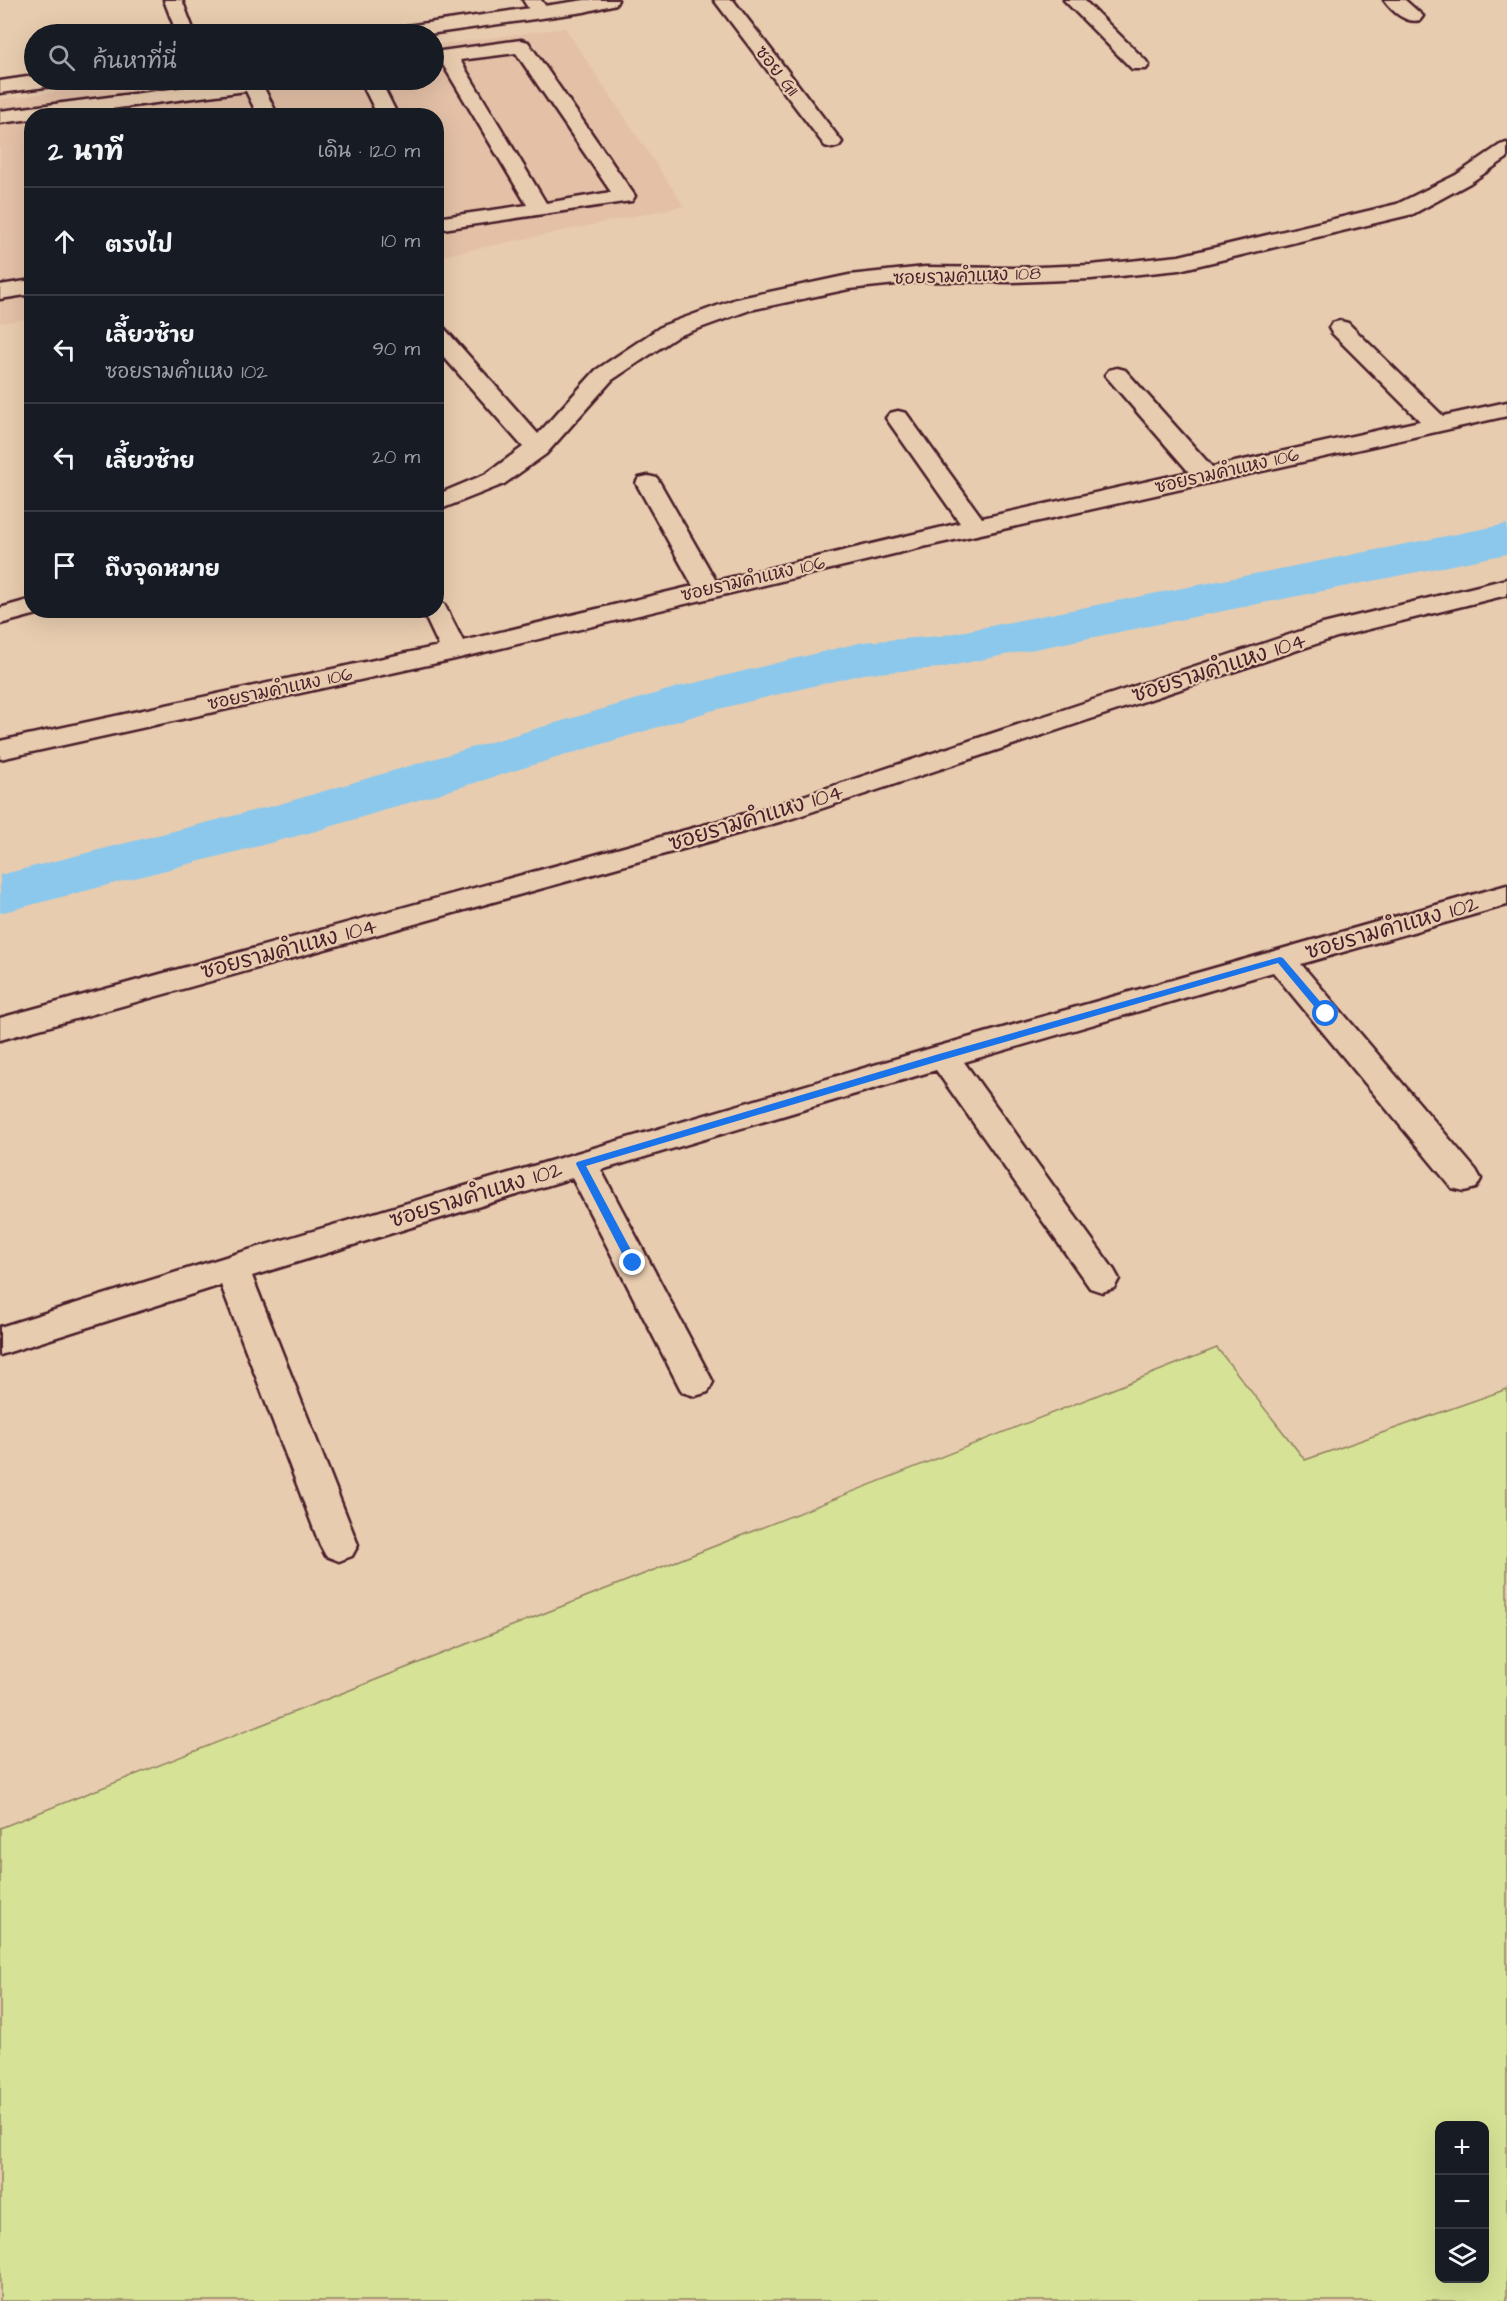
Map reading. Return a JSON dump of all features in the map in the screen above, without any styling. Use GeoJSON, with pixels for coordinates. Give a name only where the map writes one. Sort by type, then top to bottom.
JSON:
{"type":"FeatureCollection","features":[{"type":"Feature","properties":{"kind":"street"},"geometry":{"type":"LineString","coordinates":[[173,0],[182,24]]}},
{"type":"Feature","properties":{"kind":"street"},"geometry":{"type":"LineString","coordinates":[[444,27],[485,21],[537,6],[609,0]]}},
{"type":"Feature","properties":{"kind":"street","name":"ซอย G11"},"geometry":{"type":"LineString","coordinates":[[723,0],[832,142]]}},
{"type":"Feature","properties":{"kind":"street"},"geometry":{"type":"LineString","coordinates":[[1073,0],[1139,65]]}},
{"type":"Feature","properties":{"kind":"street"},"geometry":{"type":"LineString","coordinates":[[1393,0],[1413,16]]}},
{"type":"Feature","properties":{"kind":"street"},"geometry":{"type":"LineString","coordinates":[[485,21],[504,48]]}},
{"type":"Feature","properties":{"kind":"street"},"geometry":{"type":"LineString","coordinates":[[444,57],[521,46],[624,196],[540,210],[444,219]]}},
{"type":"Feature","properties":{"kind":"street"},"geometry":{"type":"LineString","coordinates":[[444,62],[540,210]]}},
{"type":"Feature","properties":{"kind":"street"},"geometry":{"type":"LineString","coordinates":[[0,87],[24,84]]}},
{"type":"Feature","properties":{"kind":"street"},"geometry":{"type":"LineString","coordinates":[[69,108],[207,90]]}},
{"type":"Feature","properties":{"kind":"street"},"geometry":{"type":"LineString","coordinates":[[256,90],[264,108]]}},
{"type":"Feature","properties":{"kind":"street"},"geometry":{"type":"LineString","coordinates":[[375,90],[384,108]]}},
{"type":"Feature","properties":{"kind":"street"},"geometry":{"type":"LineString","coordinates":[[0,117],[24,114]]}},
{"type":"Feature","properties":{"kind":"street","name":"ซอยรามคำแหง 108"},"geometry":{"type":"LineString","coordinates":[[444,500],[495,478],[537,448],[604,375],[670,331],[744,304],[849,282],[925,274],[1024,275],[1091,272],[1179,263],[1405,209],[1463,179],[1507,149]]}},
{"type":"Feature","properties":{"kind":"street"},"geometry":{"type":"LineString","coordinates":[[0,292],[24,288]]}},
{"type":"Feature","properties":{"kind":"street"},"geometry":{"type":"LineString","coordinates":[[1340,328],[1437,424]]}},
{"type":"Feature","properties":{"kind":"street"},"geometry":{"type":"LineString","coordinates":[[444,342],[537,448]]}},
{"type":"Feature","properties":{"kind":"street"},"geometry":{"type":"LineString","coordinates":[[1117,375],[1206,476]]}},
{"type":"Feature","properties":{"kind":"street","name":"ซอยรามคําแหง 106"},"geometry":{"type":"LineString","coordinates":[[0,750],[455,651],[975,527],[1507,409]]}},
{"type":"Feature","properties":{"kind":"street"},"geometry":{"type":"LineString","coordinates":[[898,418],[975,527]]}},
{"type":"Feature","properties":{"kind":"street"},"geometry":{"type":"LineString","coordinates":[[648,483],[708,590]]}},
{"type":"Feature","properties":{"kind":"street","name":"ซอยรามคําแหง 104"},"geometry":{"type":"LineString","coordinates":[[0,1029],[780,813],[1328,631],[1507,588]]}},
{"type":"Feature","properties":{"kind":"street"},"geometry":{"type":"LineString","coordinates":[[0,616],[24,609]]}},
{"type":"Feature","properties":{"kind":"street"},"geometry":{"type":"LineString","coordinates":[[439,618],[455,651]]}},
{"type":"Feature","properties":{"kind":"street","name":"ซอยรามคําแหง 102"},"geometry":{"type":"LineString","coordinates":[[0,1341],[232,1268],[943,1056],[1507,895]]}},
{"type":"Feature","properties":{"kind":"street"},"geometry":{"type":"LineString","coordinates":[[1280,960],[1464,1179]]}},
{"type":"Feature","properties":{"kind":"street"},"geometry":{"type":"LineString","coordinates":[[943,1056],[1102,1280]]}},
{"type":"Feature","properties":{"kind":"street"},"geometry":{"type":"LineString","coordinates":[[581,1164],[695,1382]]}},
{"type":"Feature","properties":{"kind":"street"},"geometry":{"type":"LineString","coordinates":[[232,1268],[339,1545]]}},
{"type":"Feature","properties":{"kind":"shaded area"},"geometry":{"type":"Polygon","coordinates":[[[565,28],[684,206],[444,256],[444,108],[24,108],[24,319],[0,323],[0,99],[74,90],[444,90],[444,44],[565,28]]]}},
{"type":"Feature","properties":{"kind":"green space"},"geometry":{"type":"Polygon","coordinates":[[[1217,1348],[1305,1460],[1507,1389],[1507,2301],[0,2301],[0,1828],[1217,1348]]]}},
{"type":"Feature","properties":{"kind":"waterway"},"geometry":{"type":"LineString","coordinates":[[0,894],[296,818],[697,698],[863,658],[940,652],[1507,539]]}},
{"type":"Feature","properties":{"kind":"route"},"geometry":{"type":"LineString","coordinates":[[633,1263],[581,1164],[943,1056],[1280,960],[1326,1014]]}}]}
